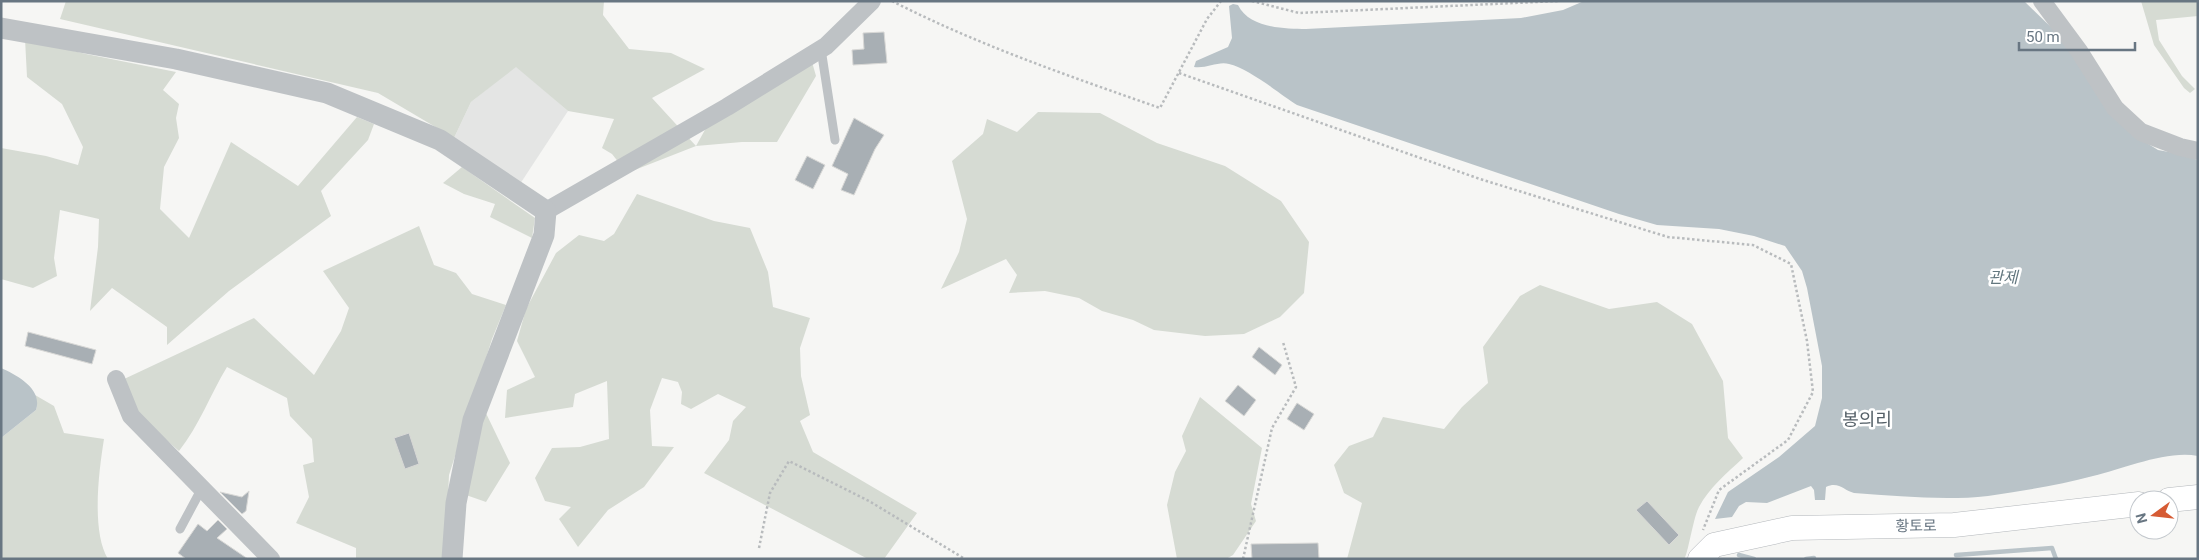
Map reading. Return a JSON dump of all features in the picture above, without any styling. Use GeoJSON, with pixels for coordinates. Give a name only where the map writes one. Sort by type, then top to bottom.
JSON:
{"type":"FeatureCollection","features":[{"type":"Feature","properties":{"kind":"main road"},"geometry":{"type":"LineString","coordinates":[[2179,499],[2198,497]]}},
{"type":"Feature","properties":{"kind":"main road","name":"황토로"},"geometry":{"type":"LineString","coordinates":[[1702,557],[1714,545],[1792,528],[1954,525],[2129,505]]}},
{"type":"Feature","properties":{"kind":"street"},"geometry":{"type":"LineString","coordinates":[[546,211],[727,107],[821,49],[872,1]]}},
{"type":"Feature","properties":{"kind":"street"},"geometry":{"type":"LineString","coordinates":[[2042,1],[2079,51],[2115,108],[2141,132],[2180,147],[2198,151]]}},
{"type":"Feature","properties":{"kind":"street"},"geometry":{"type":"LineString","coordinates":[[1,28],[176,59],[327,93],[440,140],[546,211]]}},
{"type":"Feature","properties":{"kind":"street"},"geometry":{"type":"LineString","coordinates":[[452,559],[456,503],[473,420],[544,235],[546,211]]}},
{"type":"Feature","properties":{"kind":"street"},"geometry":{"type":"LineString","coordinates":[[116,379],[131,416],[271,559]]}},
{"type":"Feature","properties":{"kind":"lane"},"geometry":{"type":"LineString","coordinates":[[821,49],[835,140]]}},
{"type":"Feature","properties":{"kind":"lane"},"geometry":{"type":"LineString","coordinates":[[180,529],[202,488]]}},
{"type":"Feature","properties":{"kind":"path"},"geometry":{"type":"LineString","coordinates":[[892,1],[951,30],[1057,72],[1160,108],[1207,19],[1222,1]]}},
{"type":"Feature","properties":{"kind":"path"},"geometry":{"type":"LineString","coordinates":[[1252,1],[1299,13],[1558,1]]}},
{"type":"Feature","properties":{"kind":"path"},"geometry":{"type":"LineString","coordinates":[[1179,73],[1480,179],[1668,237],[1753,245],[1791,264],[1807,341],[1813,392],[1788,440],[1719,490],[1701,533],[1702,557]]}},
{"type":"Feature","properties":{"kind":"path"},"geometry":{"type":"LineString","coordinates":[[1243,559],[1272,428],[1296,387],[1284,342]]}},
{"type":"Feature","properties":{"kind":"path"},"geometry":{"type":"LineString","coordinates":[[758,548],[770,493],[789,461],[870,501],[966,559]]}},
{"type":"Feature","properties":{"kind":"shaded area"},"geometry":{"type":"Polygon","coordinates":[[[66,1],[604,1],[603,15],[629,49],[671,53],[705,69],[652,98],[696,146],[627,173],[612,154],[602,148],[614,119],[568,111],[516,67],[471,102],[454,138],[378,93],[60,19],[66,1]]]}},
{"type":"Feature","properties":{"kind":"shaded area"},"geometry":{"type":"Polygon","coordinates":[[[2141,1],[2198,1],[2198,16],[2156,20],[2159,40],[2182,76],[2195,89],[2190,93],[2184,88],[2154,45],[2141,1]]]}},
{"type":"Feature","properties":{"kind":"shaded area"},"geometry":{"type":"Polygon","coordinates":[[[25,39],[86,54],[176,72],[163,90],[179,104],[176,118],[179,138],[164,167],[160,209],[189,238],[231,142],[298,186],[357,117],[374,124],[368,140],[321,191],[331,216],[229,291],[167,345],[167,327],[112,288],[90,311],[98,247],[99,219],[60,210],[54,258],[57,276],[33,288],[1,279],[1,148],[46,156],[78,165],[83,147],[62,104],[27,77],[25,39]]]}},
{"type":"Feature","properties":{"kind":"shaded area"},"geometry":{"type":"Polygon","coordinates":[[[812,62],[816,76],[777,142],[742,142],[696,146],[706,128],[812,62]]]}},
{"type":"Feature","properties":{"kind":"shaded area"},"geometry":{"type":"Polygon","coordinates":[[[516,66],[568,111],[520,184],[454,138],[471,102],[516,66]]]}},
{"type":"Feature","properties":{"kind":"shaded area"},"geometry":{"type":"Polygon","coordinates":[[[1038,112],[1100,113],[1157,143],[1225,166],[1281,201],[1309,242],[1304,293],[1280,317],[1244,334],[1205,336],[1154,330],[1133,320],[1102,311],[1079,298],[1045,291],[1009,293],[1017,275],[1006,259],[941,289],[959,252],[967,219],[952,161],[983,134],[987,119],[1017,132],[1038,112]]]}},
{"type":"Feature","properties":{"kind":"shaded area"},"geometry":{"type":"Polygon","coordinates":[[[462,167],[535,218],[532,238],[490,217],[495,204],[464,194],[443,183],[462,167]]]}},
{"type":"Feature","properties":{"kind":"shaded area"},"geometry":{"type":"Polygon","coordinates":[[[637,194],[714,221],[750,228],[768,272],[773,307],[810,318],[800,348],[801,376],[810,415],[800,421],[813,452],[917,513],[884,559],[868,559],[704,473],[729,440],[733,421],[746,407],[718,394],[691,409],[681,404],[682,392],[678,382],[662,378],[650,410],[652,446],[674,447],[644,487],[608,510],[578,547],[559,519],[571,507],[545,501],[535,478],[552,448],[580,447],[609,439],[607,381],[575,394],[573,407],[505,418],[507,390],[535,377],[517,341],[526,309],[556,253],[579,235],[604,241],[614,234],[637,194]]]}},
{"type":"Feature","properties":{"kind":"shaded area"},"geometry":{"type":"Polygon","coordinates":[[[419,226],[434,265],[456,273],[472,294],[506,305],[492,339],[449,475],[445,559],[356,559],[356,548],[296,523],[309,497],[303,465],[314,462],[312,439],[290,416],[287,398],[227,367],[193,431],[179,451],[141,418],[122,380],[254,318],[314,375],[341,331],[349,308],[323,271],[419,226]]]}},
{"type":"Feature","properties":{"kind":"shaded area"},"geometry":{"type":"Polygon","coordinates":[[[1540,285],[1609,309],[1657,302],[1692,324],[1723,381],[1728,438],[1743,458],[1713,487],[1703,500],[1695,519],[1684,559],[1347,559],[1362,503],[1344,493],[1334,465],[1349,446],[1373,437],[1383,417],[1444,429],[1462,407],[1488,383],[1483,347],[1520,296],[1540,285]]]}},
{"type":"Feature","properties":{"kind":"shaded area"},"geometry":{"type":"Polygon","coordinates":[[[35,395],[54,406],[64,433],[104,439],[100,467],[98,517],[103,547],[108,559],[1,559],[1,438],[36,410],[35,395]]]}},
{"type":"Feature","properties":{"kind":"shaded area"},"geometry":{"type":"Polygon","coordinates":[[[1200,397],[1262,448],[1251,504],[1256,521],[1233,555],[1226,559],[1177,559],[1167,505],[1175,472],[1186,451],[1182,436],[1200,397]]]}},
{"type":"Feature","properties":{"kind":"shaded area"},"geometry":{"type":"Polygon","coordinates":[[[483,407],[510,463],[486,502],[466,495],[483,407]]]}},
{"type":"Feature","properties":{"kind":"water","name":"관제"},"geometry":{"type":"Polygon","coordinates":[[[1584,1],[2024,1],[2056,32],[2142,140],[2158,150],[2191,156],[2198,161],[2198,456],[2186,455],[2159,458],[2041,488],[1988,496],[1921,498],[1854,493],[1831,485],[1826,487],[1825,500],[1815,500],[1814,490],[1811,486],[1767,503],[1746,502],[1739,506],[1732,517],[1715,519],[1728,492],[1779,457],[1815,426],[1822,398],[1822,366],[1802,271],[1785,246],[1754,236],[1719,229],[1657,225],[1619,214],[1297,105],[1237,66],[1225,63],[1194,67],[1196,61],[1228,47],[1232,38],[1229,6],[1233,4],[1238,5],[1243,13],[1259,23],[1268,26],[1306,29],[1521,18],[1563,10],[1584,1]]]}},
{"type":"Feature","properties":{"kind":"water"},"geometry":{"type":"Polygon","coordinates":[[[1,368],[27,384],[36,396],[37,402],[36,410],[1,438],[1,368]]]}},
{"type":"Feature","properties":{"kind":"building"},"geometry":{"type":"Polygon","coordinates":[[[884,32],[887,63],[853,65],[852,50],[864,49],[863,33],[884,32]]]}},
{"type":"Feature","properties":{"kind":"building"},"geometry":{"type":"Polygon","coordinates":[[[854,118],[884,135],[875,149],[854,195],[841,190],[848,174],[832,166],[854,118]]]}},
{"type":"Feature","properties":{"kind":"building"},"geometry":{"type":"Polygon","coordinates":[[[807,156],[825,165],[813,189],[795,180],[807,156]]]}},
{"type":"Feature","properties":{"kind":"building"},"geometry":{"type":"Polygon","coordinates":[[[28,332],[96,350],[92,364],[25,346],[28,332]]]}},
{"type":"Feature","properties":{"kind":"building"},"geometry":{"type":"Polygon","coordinates":[[[1259,347],[1282,365],[1275,375],[1252,357],[1259,347]]]}},
{"type":"Feature","properties":{"kind":"building"},"geometry":{"type":"Polygon","coordinates":[[[1238,385],[1256,400],[1244,416],[1225,401],[1238,385]]]}},
{"type":"Feature","properties":{"kind":"building"},"geometry":{"type":"Polygon","coordinates":[[[1297,403],[1314,414],[1304,430],[1287,419],[1297,403]]]}},
{"type":"Feature","properties":{"kind":"building"},"geometry":{"type":"Polygon","coordinates":[[[409,433],[419,464],[405,469],[394,438],[409,433]]]}},
{"type":"Feature","properties":{"kind":"building"},"geometry":{"type":"Polygon","coordinates":[[[249,491],[246,511],[242,514],[220,492],[242,497],[249,491]]]}},
{"type":"Feature","properties":{"kind":"building"},"geometry":{"type":"Polygon","coordinates":[[[1647,501],[1679,535],[1669,545],[1636,510],[1647,501]]]}},
{"type":"Feature","properties":{"kind":"building"},"geometry":{"type":"Polygon","coordinates":[[[218,520],[227,529],[217,538],[248,559],[186,559],[178,553],[198,524],[207,531],[218,520]]]}},
{"type":"Feature","properties":{"kind":"building"},"geometry":{"type":"Polygon","coordinates":[[[1318,543],[1319,559],[1252,559],[1251,544],[1318,543]]]}},
{"type":"Feature","properties":{"kind":"waterway"},"geometry":{"type":"LineString","coordinates":[[1956,555],[2052,548],[2056,559]]}},
{"type":"Feature","properties":{"kind":"waterway"},"geometry":{"type":"LineString","coordinates":[[1739,555],[1754,559]]}},
{"type":"Feature","properties":{"kind":"waterway"},"geometry":{"type":"LineString","coordinates":[[1806,559],[1814,558]]}},
{"type":"Feature","properties":{"kind":"district","name":"봉의리"},"geometry":{"type":"Point","coordinates":[1867,419]}}]}
